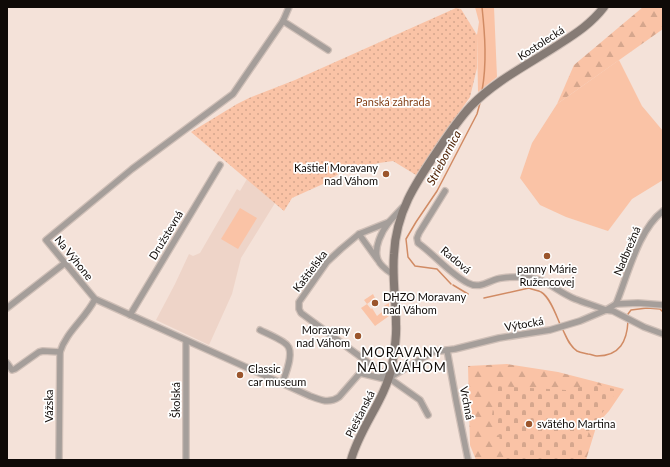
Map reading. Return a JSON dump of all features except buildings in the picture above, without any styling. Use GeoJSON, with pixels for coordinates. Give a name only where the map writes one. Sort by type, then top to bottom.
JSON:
{"type":"FeatureCollection","features":[{"type":"Feature","properties":{"kind":"main road","name":"Kostolecká"},"geometry":{"type":"LineString","coordinates":[[404,205],[446,138],[463,115],[477,100],[586,26],[604,7]]}},
{"type":"Feature","properties":{"kind":"main road"},"geometry":{"type":"LineString","coordinates":[[389,378],[394,354],[396,326],[394,254],[396,234],[404,205]]}},
{"type":"Feature","properties":{"kind":"main road","name":"Piešťanská"},"geometry":{"type":"LineString","coordinates":[[350,460],[389,378]]}},
{"type":"Feature","properties":{"kind":"street","name":"Na Výhone"},"geometry":{"type":"LineString","coordinates":[[289,7],[283,21],[233,94],[132,169],[46,240],[95,299],[310,396],[330,401],[339,397],[360,373],[385,379],[389,378]]}},
{"type":"Feature","properties":{"kind":"street"},"geometry":{"type":"LineString","coordinates":[[283,21],[328,50]]}},
{"type":"Feature","properties":{"kind":"street","name":"Družstevná"},"geometry":{"type":"LineString","coordinates":[[130,315],[220,165]]}},
{"type":"Feature","properties":{"kind":"street","name":"Radová"},"geometry":{"type":"LineString","coordinates":[[445,191],[418,233],[417,238],[418,243],[429,250],[458,277],[469,284],[480,286],[508,277],[526,277],[537,279],[550,284],[573,298],[606,310]]}},
{"type":"Feature","properties":{"kind":"street"},"geometry":{"type":"LineString","coordinates":[[377,259],[377,248],[380,234],[404,205]]}},
{"type":"Feature","properties":{"kind":"street","name":"Nadbrežná"},"geometry":{"type":"LineString","coordinates":[[616,304],[641,240],[656,216],[663,211]]}},
{"type":"Feature","properties":{"kind":"street"},"geometry":{"type":"LineString","coordinates":[[389,222],[359,234],[385,270],[394,275]]}},
{"type":"Feature","properties":{"kind":"street","name":"Kaštieľska"},"geometry":{"type":"LineString","coordinates":[[359,234],[327,262],[299,302],[299,309],[301,313],[389,378]]}},
{"type":"Feature","properties":{"kind":"street"},"geometry":{"type":"LineString","coordinates":[[7,308],[65,263]]}},
{"type":"Feature","properties":{"kind":"street","name":"Vážska"},"geometry":{"type":"LineString","coordinates":[[59,460],[60,352],[67,337],[90,308],[95,299]]}},
{"type":"Feature","properties":{"kind":"street"},"geometry":{"type":"LineString","coordinates":[[616,304],[638,303],[663,305]]}},
{"type":"Feature","properties":{"kind":"street","name":"Výtocká"},"geometry":{"type":"LineString","coordinates":[[389,378],[426,356],[439,351],[459,348],[498,338],[557,328],[580,321],[616,304]]}},
{"type":"Feature","properties":{"kind":"street"},"geometry":{"type":"LineString","coordinates":[[606,310],[613,311],[633,322],[663,334]]}},
{"type":"Feature","properties":{"kind":"street"},"geometry":{"type":"LineString","coordinates":[[260,330],[287,345],[290,350],[289,364],[282,384]]}},
{"type":"Feature","properties":{"kind":"street","name":"Školská"},"geometry":{"type":"LineString","coordinates":[[186,341],[186,460]]}},
{"type":"Feature","properties":{"kind":"street","name":"Vrchná"},"geometry":{"type":"LineString","coordinates":[[447,350],[468,460]]}},
{"type":"Feature","properties":{"kind":"street"},"geometry":{"type":"LineString","coordinates":[[7,364],[12,370],[39,352],[60,352]]}},
{"type":"Feature","properties":{"kind":"street"},"geometry":{"type":"LineString","coordinates":[[389,378],[420,400],[428,415]]}},
{"type":"Feature","properties":{"kind":"shaded area"},"geometry":{"type":"Polygon","coordinates":[[[247,179],[275,203],[241,258],[232,294],[209,345],[156,320],[189,254],[193,256],[200,253],[237,189],[240,191],[247,179]]]}},
{"type":"Feature","properties":{"kind":"green space"},"geometry":{"type":"Polygon","coordinates":[[[475,7],[494,7],[497,77],[478,92],[477,35],[479,22],[475,7]]]}},
{"type":"Feature","properties":{"kind":"green space"},"geometry":{"type":"Polygon","coordinates":[[[643,7],[663,7],[663,29],[557,104],[574,65],[643,7]]]}},
{"type":"Feature","properties":{"kind":"green space","name":"Panská záhrada"},"geometry":{"type":"Polygon","coordinates":[[[456,8],[461,9],[477,35],[477,68],[470,97],[416,175],[393,161],[343,171],[323,184],[292,198],[284,211],[191,132],[249,98],[295,80],[456,8]]]}},
{"type":"Feature","properties":{"kind":"green space"},"geometry":{"type":"Polygon","coordinates":[[[619,60],[642,106],[663,131],[663,180],[632,199],[608,231],[566,217],[540,205],[520,178],[532,143],[557,104],[619,60]]]}},
{"type":"Feature","properties":{"kind":"green space"},"geometry":{"type":"Polygon","coordinates":[[[240,208],[257,218],[238,249],[221,239],[240,208]]]}},
{"type":"Feature","properties":{"kind":"green space"},"geometry":{"type":"Polygon","coordinates":[[[373,294],[375,298],[367,304],[364,300],[373,294]]]}},
{"type":"Feature","properties":{"kind":"green space"},"geometry":{"type":"Polygon","coordinates":[[[389,303],[389,316],[375,326],[361,308],[367,304],[371,309],[372,308],[377,316],[382,312],[382,307],[389,303]]]}},
{"type":"Feature","properties":{"kind":"green space"},"geometry":{"type":"Polygon","coordinates":[[[507,364],[558,372],[624,389],[609,411],[597,424],[586,460],[476,460],[470,445],[468,366],[507,364]]]}},
{"type":"Feature","properties":{"kind":"green space"},"geometry":{"type":"Polygon","coordinates":[[[595,384],[618,390],[596,422],[590,428],[580,460],[505,460],[499,436],[495,432],[492,415],[496,386],[566,390],[595,384]]]}},
{"type":"Feature","properties":{"kind":"waterway","name":"Striebornica"},"geometry":{"type":"LineString","coordinates":[[482,7],[485,49],[485,70],[482,91]]}},
{"type":"Feature","properties":{"kind":"waterway","name":"Striebornica"},"geometry":{"type":"LineString","coordinates":[[451,284],[437,269],[415,266],[408,257],[406,239],[437,191],[477,114],[480,103]]}},
{"type":"Feature","properties":{"kind":"waterway","name":"Striebornica"},"geometry":{"type":"LineString","coordinates":[[453,285],[468,294]]}},
{"type":"Feature","properties":{"kind":"waterway","name":"Striebornica"},"geometry":{"type":"LineString","coordinates":[[484,298],[529,288],[541,292],[550,302],[560,324]]}},
{"type":"Feature","properties":{"kind":"waterway","name":"Striebornica"},"geometry":{"type":"LineString","coordinates":[[628,317],[631,310],[647,308],[660,309],[663,312]]}},
{"type":"Feature","properties":{"kind":"waterway","name":"Striebornica"},"geometry":{"type":"LineString","coordinates":[[562,328],[574,349],[581,353],[596,356],[611,353],[621,346],[626,335],[628,321]]}},
{"type":"Feature","properties":{"kind":"place","name":"Kaštieľ Moravany nad Váhom"},"geometry":{"type":"Point","coordinates":[386,174]}},
{"type":"Feature","properties":{"kind":"place","name":"panny Márie Ružencovej"},"geometry":{"type":"Point","coordinates":[547,256]}},
{"type":"Feature","properties":{"kind":"place","name":"DHZO Moravany nad Váhom"},"geometry":{"type":"Point","coordinates":[375,303]}},
{"type":"Feature","properties":{"kind":"place","name":"Moravany nad Váhom"},"geometry":{"type":"Point","coordinates":[358,336]}},
{"type":"Feature","properties":{"kind":"place","name":"Classic car museum"},"geometry":{"type":"Point","coordinates":[240,375]}},
{"type":"Feature","properties":{"kind":"place","name":"svätého Martina"},"geometry":{"type":"Point","coordinates":[529,424]}},
{"type":"Feature","properties":{"kind":"district","name":"MORAVANY NAD VÁHOM"},"geometry":{"type":"Point","coordinates":[402,360]}}]}
